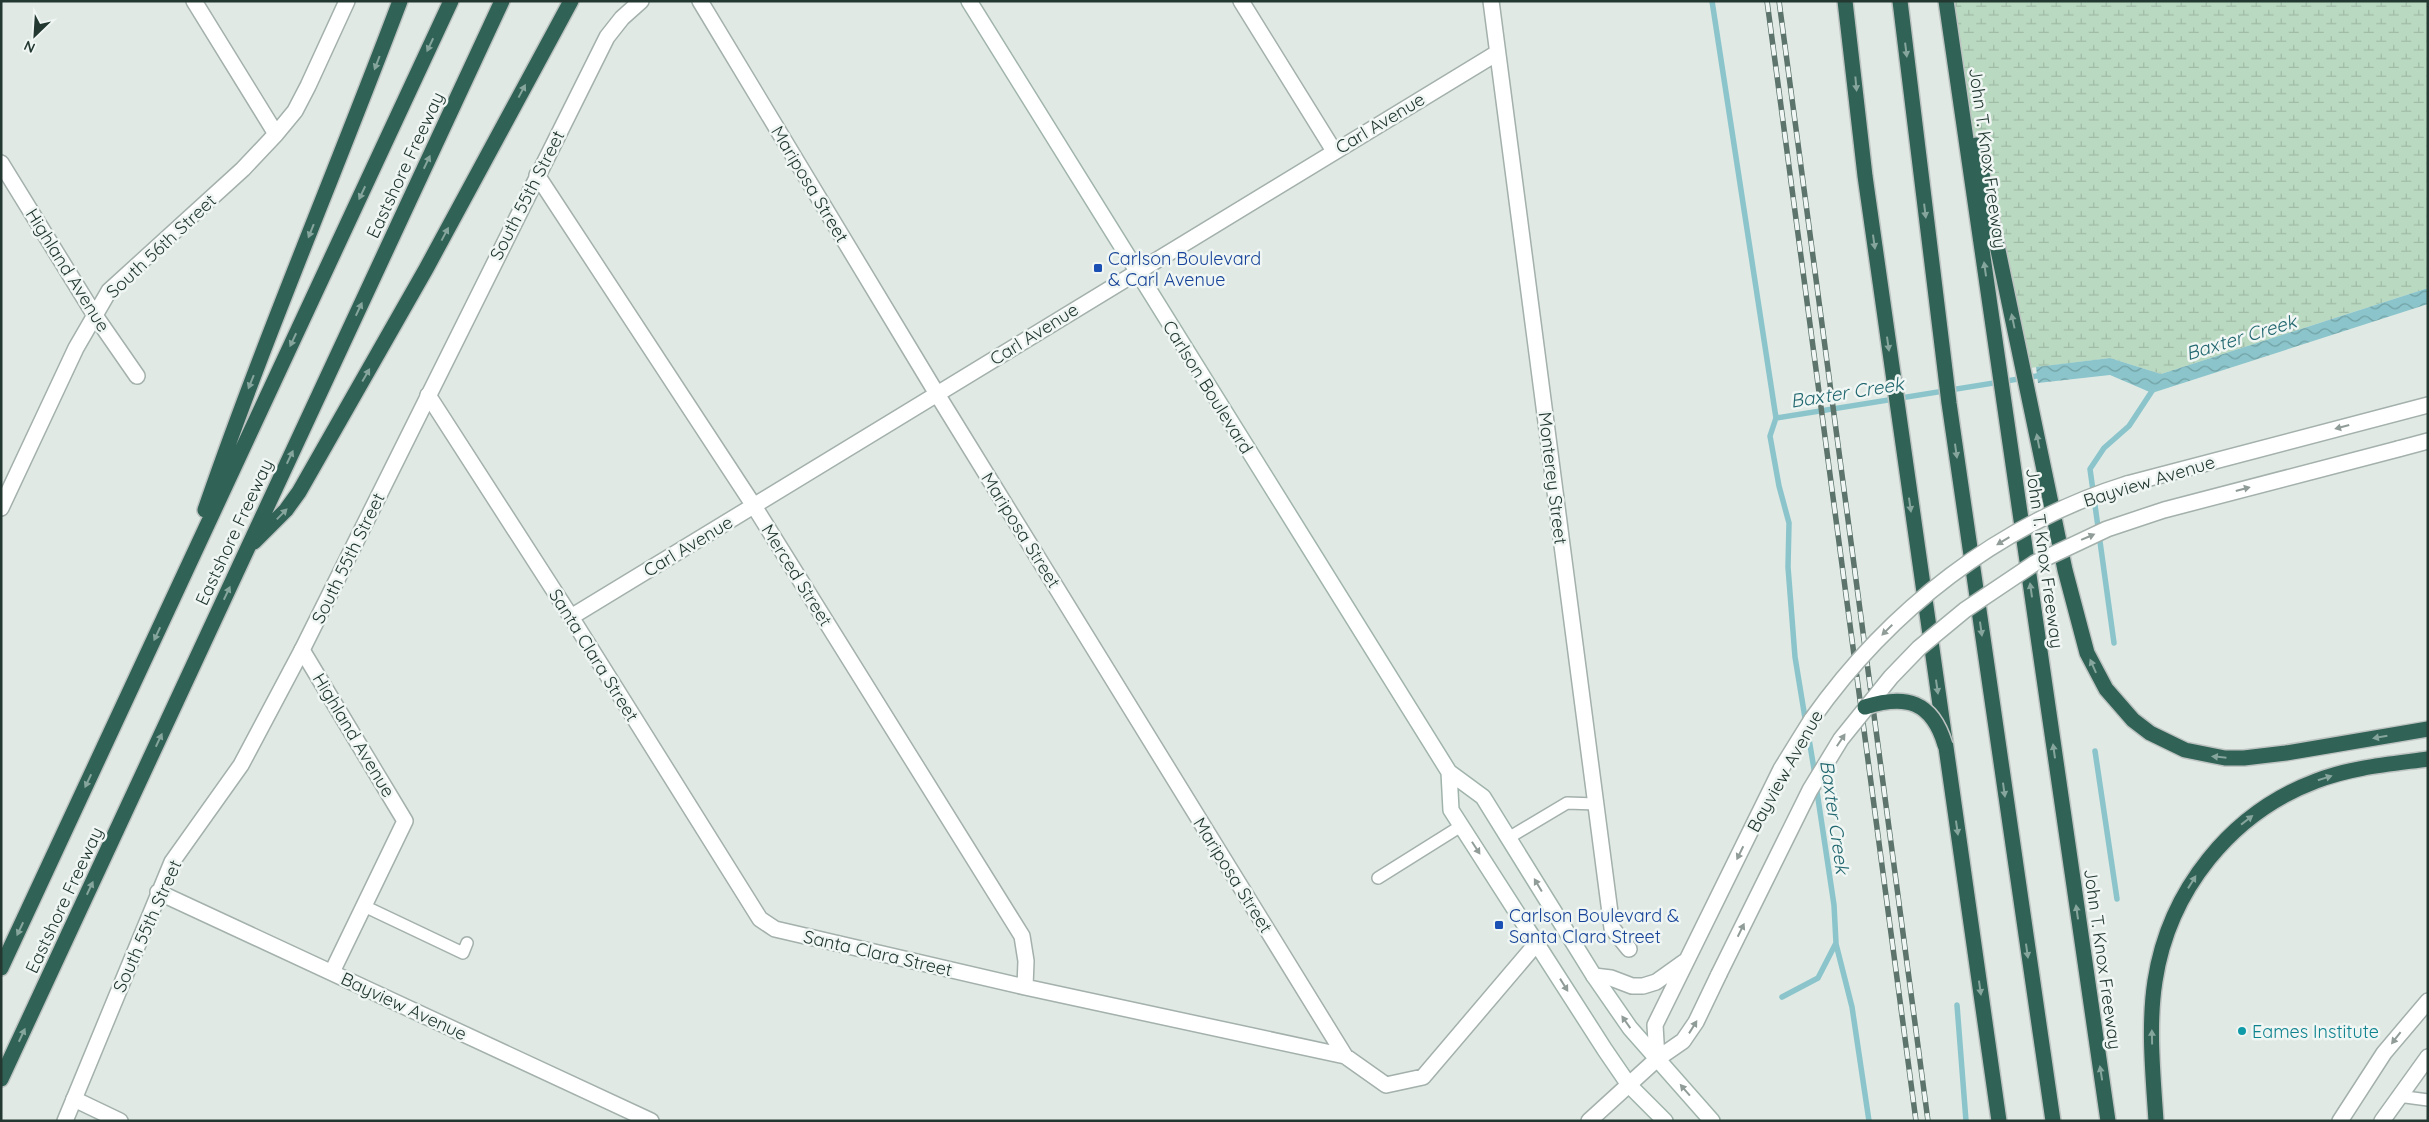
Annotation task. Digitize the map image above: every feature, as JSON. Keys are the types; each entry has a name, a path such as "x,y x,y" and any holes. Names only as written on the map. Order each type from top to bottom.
{"highway":[{"path":"178,590 240,408 326,195 400,1"},
{"name":"Eastshore Freeway","path":"1,968 451,1"},
{"name":"Eastshore Freeway","path":"1,1079 502,1"},
{"path":"248,548 286,510 299,492 426,269 571,1"},
{"path":"1846,1 1865,176 1923,596 1999,1121"},
{"path":"1900,1 1949,403 2053,1121"},
{"path":"1947,6 2028,390 2056,534 2085,646 2095,672 2106,689 2133,720 2150,733 2185,750 2225,758 2286,753 2428,729"},
{"name":"John T. Knox Freeway","path":"1947,6 2108,1121"},
{"path":"1865,707 1889,701 1908,701 1915,704 1932,715 1945,745"},
{"path":"2156,1121 2152,1037 2156,974 2166,938 2178,909 2191,884 2208,860 2247,820 2298,789 2317,781 2355,770 2428,759"}],"street":[{"path":"194,1 276,134"},
{"name":"South 56th Street","path":"1,508 94,314 108,291 243,169 276,134 294,111 304,94 347,1"},
{"name":"South 55th Street","path":"65,1121 172,862 241,765 302,650 607,37 622,18 642,1"},
{"name":"Mariposa Street","path":"700,1 937,394 1345,1056"},
{"name":"Carlson Boulevard","path":"969,1 1449,772 1483,797 1510,837 1594,976 1630,1028 1712,1121"},
{"path":"1241,1 1334,150"},
{"name":"Monterey Street","path":"1491,1 1612,928 1629,949"},
{"name":"Carl Avenue","path":"571,617 1334,150 1498,53"},
{"name":"Highland Avenue","path":"1,163 94,314 137,376"},
{"name":"Merced Street","path":"538,175 754,506 1022,936 1026,960 1025,986"},
{"name":"Santa Clara Street","path":"428,395 571,617 760,919 775,929 1345,1056 1386,1085 1423,1077 1537,943"},
{"name":"Bayview Avenue","path":"1657,1059 1655,1025 1773,786 1801,736 1823,703 1861,657 1923,596 1963,566 2010,536 2090,497 2158,475 2428,405"},
{"name":"Bayview Avenue","path":"1589,1121 1657,1059 1683,1041 1696,1022 1810,790 1836,747 1865,707 1891,677 1930,638 1984,595 2018,573 2062,549 2107,529 2158,511 2428,441"},
{"name":"Highland Avenue","path":"302,650 405,821 364,906"},
{"name":"Carlson Boulevard","path":"1449,772 1451,810 1629,1085 1665,1121"},
{"name":"Bayview Avenue","path":"158,892 650,1121"},
{"path":"332,972 364,906"},
{"path":"1594,976 1610,978 1632,986 1643,986 1664,978 1687,959"},
{"path":"2340,1121 2384,1053 2428,1001"},
{"path":"2382,1121 2398,1096 2428,1057"},
{"path":"74,1099 120,1121"}],"lane":[{"path":"1510,837 1567,803 1596,804"},
{"path":"1378,878 1461,826"},
{"path":"364,906 463,953 468,943"},
{"path":"2398,1096 2428,1100"}],"green space":[{"path":"1946,1 2428,1 2428,288 2161,374 2110,358 2023,369"}],"water":[{"path":"2428,288 2428,304 2152,393 2110,375 2038,383 2036,367 2110,358 2161,374"}],"waterway":[{"path":"1712,1 1776,418"},
{"name":"Baxter Creek","path":"1806,724 1795,657 1788,567 1789,523 1779,486 1770,436 1776,418 2043,375"},
{"path":"2114,643 2090,469 2104,448 2129,426 2154,388"},
{"name":"Baxter Creek","path":"1808,733 1815,775"},
{"path":"2095,751 2117,899"},
{"name":"Baxter Creek","path":"1782,997 1818,978 1836,943 1834,905 1816,785"},
{"path":"1836,944 1852,1007 1869,1121"},
{"path":"1957,1005 1966,1121"}],"railway":[{"path":"1767,1 1916,1121"},
{"path":"1779,1 1928,1121"}],"place":[{"name":"Carlson Boulevard & Carl Avenue","path":"1098,268"},
{"name":"Carlson Boulevard & Santa Clara Street","path":"1499,925"},
{"name":"Eames Institute","path":"2242,1031"}]}
